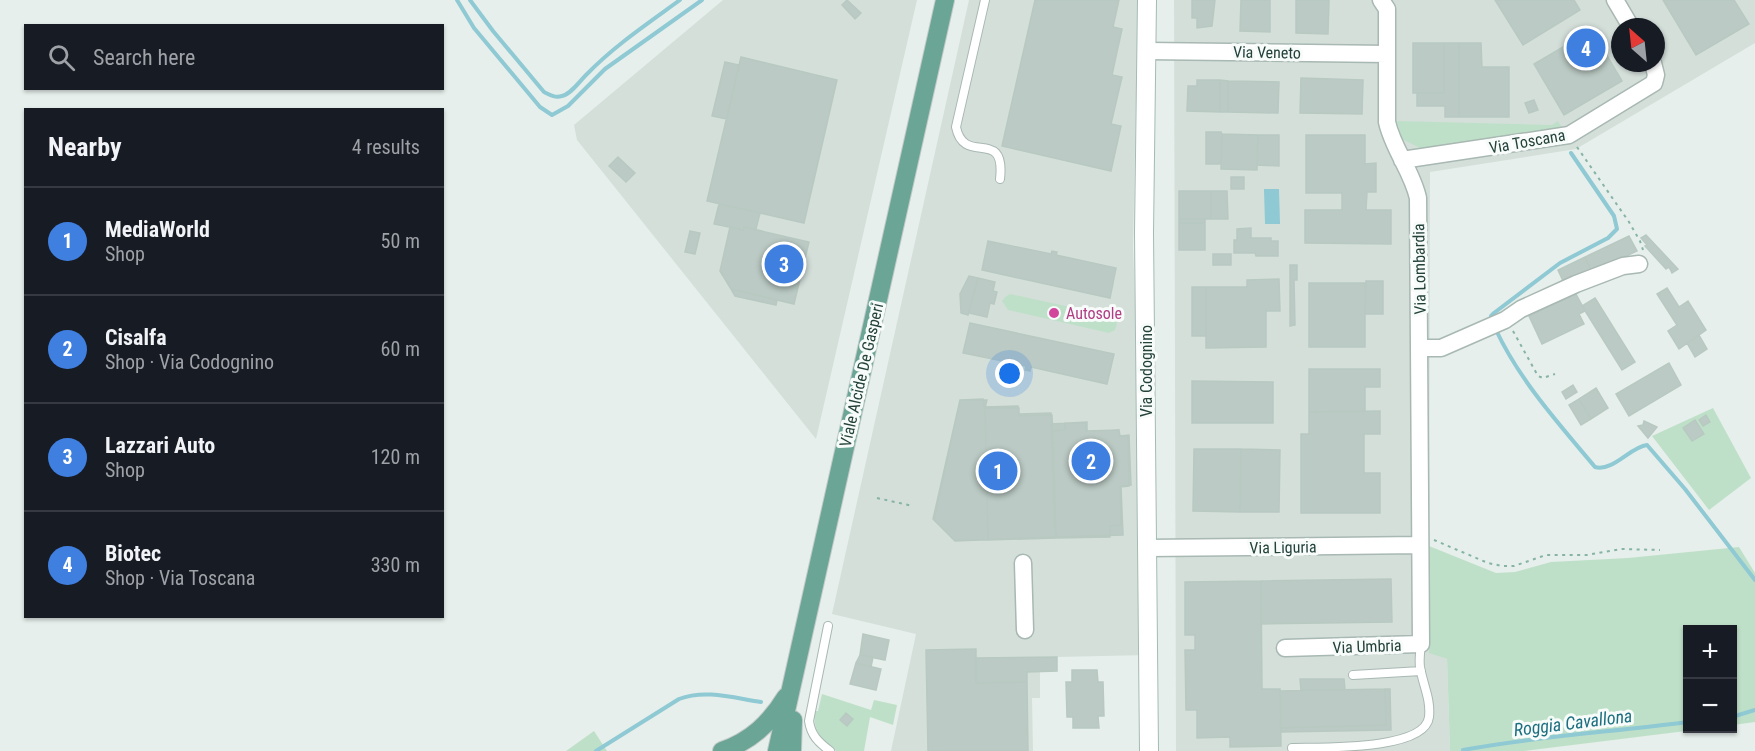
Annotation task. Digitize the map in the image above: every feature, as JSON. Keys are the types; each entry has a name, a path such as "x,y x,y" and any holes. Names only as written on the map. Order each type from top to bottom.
{"main road":[{"name":"Viale Alcide De Gasperi","path":"777,751 945,0"},
{"path":"792,751 793,722 798,697 798,665"},
{"path":"722,751 747,739 763,727 792,688"}],"street":[{"name":"Via Codognino","path":"1147,0 1144,233 1150,748"},
{"name":"Via Lombardia","path":"1381,0 1387,9 1387,122 1418,198 1419,542"},
{"path":"1615,0 1626,18"},
{"name":"Via Veneto","path":"1146,51 1387,54"},
{"name":"Via Toscana","path":"1402,160 1569,135 1654,82 1655,72"},
{"path":"1420,348 1441,348 1576,284 1623,266 1639,264"},
{"name":"Via Liguria","path":"1147,548 1419,542"},
{"name":"Via Umbria","path":"1285,648 1421,644 1419,542"},
{"path":"1023,563 1025,630"}],"lane":[{"path":"985,0 956,127 962,141 970,146 994,151 999,155 1002,166 1000,179"},
{"path":"828,626 809,721 816,740 830,751"},
{"path":"1292,748 1390,744 1417,734 1425,728 1429,719 1428,692 1421,671 1421,644"},
{"path":"1353,675 1421,671"}],"path":[{"path":"1569,135 1636,234 1643,252 1639,264"},
{"path":"1497,323 1506,324 1515,334 1538,376 1542,378 1555,374"},
{"path":"877,498 913,506"},
{"path":"1419,542 1434,540 1488,563 1502,566 1514,566 1546,555 1587,555 1621,549 1660,550"}],"shaded area":[{"path":"723,0 917,0 816,439 577,140 574,125"},
{"path":"969,0 1138,0 1133,246 1148,655 1057,657 1057,671 1040,672 1040,698 1032,698 1033,751 891,751 916,634 832,614"},
{"path":"1174,0 1755,0 1755,43 1576,149 1430,172 1429,652 1447,659 1450,751 1176,751"}],"green space":[{"path":"1397,121 1552,125 1558,121 1562,128 1422,149 1402,139"},
{"path":"1010,294 1112,316 1116,319 1117,324 1115,330 1109,333 1008,310 1002,301"},
{"path":"1713,408 1751,478 1709,510 1652,436"},
{"path":"1429,546 1496,573 1515,572 1551,562 1628,558 1739,547 1755,573 1755,722 1737,724 1737,625 1683,625 1683,731 1524,751 1450,751 1447,659 1429,653"},
{"path":"822,694 871,710 874,700 897,705 893,725 870,717 864,751 836,751 822,739 815,724 815,711 818,711"},
{"path":"594,731 607,751 566,751"}],"water":[{"path":"1264,189 1279,189 1280,224 1265,224"}],"building":[{"path":"847,0 861,13 855,19 842,5"},
{"path":"1035,0 1119,0 1113,27 1122,29 1112,75 1122,77 1111,124 1121,126 1111,171 1002,146"},
{"path":"1192,0 1215,0 1212,26 1197,28 1197,18 1192,18"},
{"path":"1241,0 1270,0 1270,32 1240,31"},
{"path":"1296,0 1329,0 1328,34 1296,33"},
{"path":"1495,0 1574,0 1580,10 1523,45"},
{"path":"1663,0 1734,0 1749,24 1696,55"},
{"path":"1592,30 1611,62 1611,72 1617,72 1622,81 1564,115 1534,64"},
{"path":"1413,43 1444,43 1444,93 1413,93"},
{"path":"1444,43 1459,43 1459,117 1445,117 1445,106 1417,106 1417,93 1444,93"},
{"path":"1459,43 1481,43 1482,67 1509,67 1509,117 1459,117"},
{"path":"741,57 837,80 804,223 707,201"},
{"path":"725,62 739,65 727,119 712,116"},
{"path":"1301,78 1363,80 1362,114 1300,113"},
{"path":"1197,80 1220,80 1220,112 1187,111 1188,86 1197,86"},
{"path":"1220,80 1228,81 1228,112 1220,112"},
{"path":"1228,81 1279,82 1278,113 1228,112"},
{"path":"1534,100 1538,110 1529,113 1525,103"},
{"path":"1206,132 1221,132 1222,134 1221,164 1206,164"},
{"path":"1222,134 1258,135 1257,170 1221,169"},
{"path":"1258,135 1279,135 1279,166 1257,165"},
{"path":"1306,135 1365,135 1365,164 1376,163 1376,192 1367,192 1366,210 1391,210 1391,244 1305,243 1305,210 1342,210 1342,193 1306,193"},
{"path":"618,157 635,173 626,182 609,166"},
{"path":"1231,177 1244,177 1244,189 1231,189"},
{"path":"1179,191 1211,191 1211,219 1179,219"},
{"path":"1211,191 1227,191 1228,219 1211,219"},
{"path":"719,204 760,213 756,229 744,227 743,230 714,224"},
{"path":"1179,219 1205,219 1205,223 1179,223"},
{"path":"1179,223 1205,223 1205,250 1179,250"},
{"path":"730,227 743,230 744,227 809,242 794,304 731,289 720,271"},
{"path":"1251,228 1251,238 1271,238 1271,241 1278,241 1278,256 1234,253 1237,229"},
{"path":"690,231 700,233 695,254 685,252"},
{"path":"1646,235 1678,269 1672,273 1669,267 1666,269 1645,246 1647,245 1641,238"},
{"path":"1629,236 1637,251 1592,272 1585,257"},
{"path":"988,241 1051,254 1052,251 1057,252 1056,255 1116,268 1110,298 982,270"},
{"path":"1213,254 1231,254 1231,265 1213,265"},
{"path":"1585,257 1591,270 1564,283 1558,270"},
{"path":"1290,265 1297,265 1297,280 1294,280 1295,325 1290,326"},
{"path":"969,276 978,278 968,315 961,313 960,294"},
{"path":"978,278 995,282 993,291 997,292 994,304 990,303 987,317 969,313"},
{"path":"1279,279 1280,311 1266,311 1266,347 1206,348 1206,287 1247,287 1247,280"},
{"path":"1366,281 1383,281 1383,314 1365,314"},
{"path":"1309,283 1365,283 1365,347 1309,347"},
{"path":"1192,287 1206,287 1206,336 1192,336"},
{"path":"1667,288 1679,307 1688,301 1706,330 1679,349 1668,331 1677,325 1657,294"},
{"path":"731,289 777,300 776,305 735,296"},
{"path":"1576,294 1585,311 1579,314 1584,324 1542,344 1529,316"},
{"path":"1595,298 1635,362 1622,370 1582,306"},
{"path":"970,323 1114,354 1107,384 1031,367 1030,371 1025,370 1026,366 963,353"},
{"path":"1699,335 1707,349 1695,357 1687,343"},
{"path":"1669,363 1681,385 1629,416 1616,394"},
{"path":"1309,369 1380,369 1380,387 1365,387 1365,411 1309,412"},
{"path":"1192,381 1273,382 1273,423 1192,423"},
{"path":"1573,385 1577,392 1566,399 1562,392"},
{"path":"1596,388 1608,408 1591,419 1579,399"},
{"path":"983,399 984,407 1018,406 1019,414 1051,413 1055,537 955,541 933,519 960,400"},
{"path":"1579,399 1591,419 1581,425 1569,405"},
{"path":"960,400 987,400 985,408 988,540 954,540 934,520"},
{"path":"985,408 1019,408 1019,416 1052,415 1056,538 988,540"},
{"path":"1380,411 1380,434 1364,434 1364,473 1380,473 1380,513 1301,513 1301,434 1309,434 1309,412"},
{"path":"1706,415 1710,422 1703,426 1699,420"},
{"path":"1695,420 1704,434 1692,441 1683,428"},
{"path":"1644,421 1657,427 1648,438 1638,426 1643,425"},
{"path":"1087,422 1087,431 1119,430 1120,436 1129,435 1131,485 1121,486 1123,535 1055,537 1051,424"},
{"path":"1065,423 1086,423 1086,431 1119,430 1119,436 1128,436 1129,486 1120,487 1121,525 1110,526 1110,537 1056,538 1053,431 1065,430"},
{"path":"1194,449 1241,449 1240,512 1193,511"},
{"path":"1241,449 1280,450 1279,512 1240,512"},
{"path":"1391,579 1392,622 1261,624 1261,581"},
{"path":"1261,581 1262,689 1280,689 1281,746 1230,747 1230,737 1197,738 1197,710 1186,710 1185,650 1195,650 1195,635 1185,635 1185,582"},
{"path":"863,634 889,640 885,660 860,655"},
{"path":"976,649 976,683 1027,682 1028,751 928,751 926,650"},
{"path":"860,655 873,657 871,667 856,663"},
{"path":"1057,657 1057,671 1027,672 1027,682 976,683 976,658"},
{"path":"856,663 881,669 876,690 850,684"},
{"path":"1072,670 1097,670 1098,682 1103,682 1104,716 1098,716 1099,728 1073,728 1073,717 1067,717 1066,682 1072,682"},
{"path":"1300,679 1344,679 1345,690 1301,690"},
{"path":"1385,689 1390,689 1391,730 1281,732 1281,728 1386,725"},
{"path":"1385,689 1386,725 1281,728 1280,691"},
{"path":"846,713 853,719 847,726 840,720"}],"waterway":[{"path":"457,0 474,28 540,107 552,115 568,106 605,69 702,0"},
{"path":"470,0 544,92 557,97 569,93 608,54 680,0"},
{"path":"1492,320 1491,316 1494,313 1560,263 1608,238 1617,229 1614,216 1571,153"},
{"path":"1496,330 1528,384 1595,467 1608,466 1647,445 1685,489 1755,580"},
{"name":"Roggia Cavallona","path":"596,751 679,699 689,696 709,694 761,702"},
{"name":"Roggia Cavallona","path":"1737,715 1755,710"},
{"name":"Roggia Cavallona","path":"1463,750 1683,723"}],"place":[{"name":"Biotec","path":"1586,48"},
{"name":"Lazzari Auto","path":"784,264"},
{"name":"Autosole","path":"1054,313"},
{"name":"Cisalfa","path":"1091,461"},
{"name":"MediaWorld","path":"998,471"}]}
